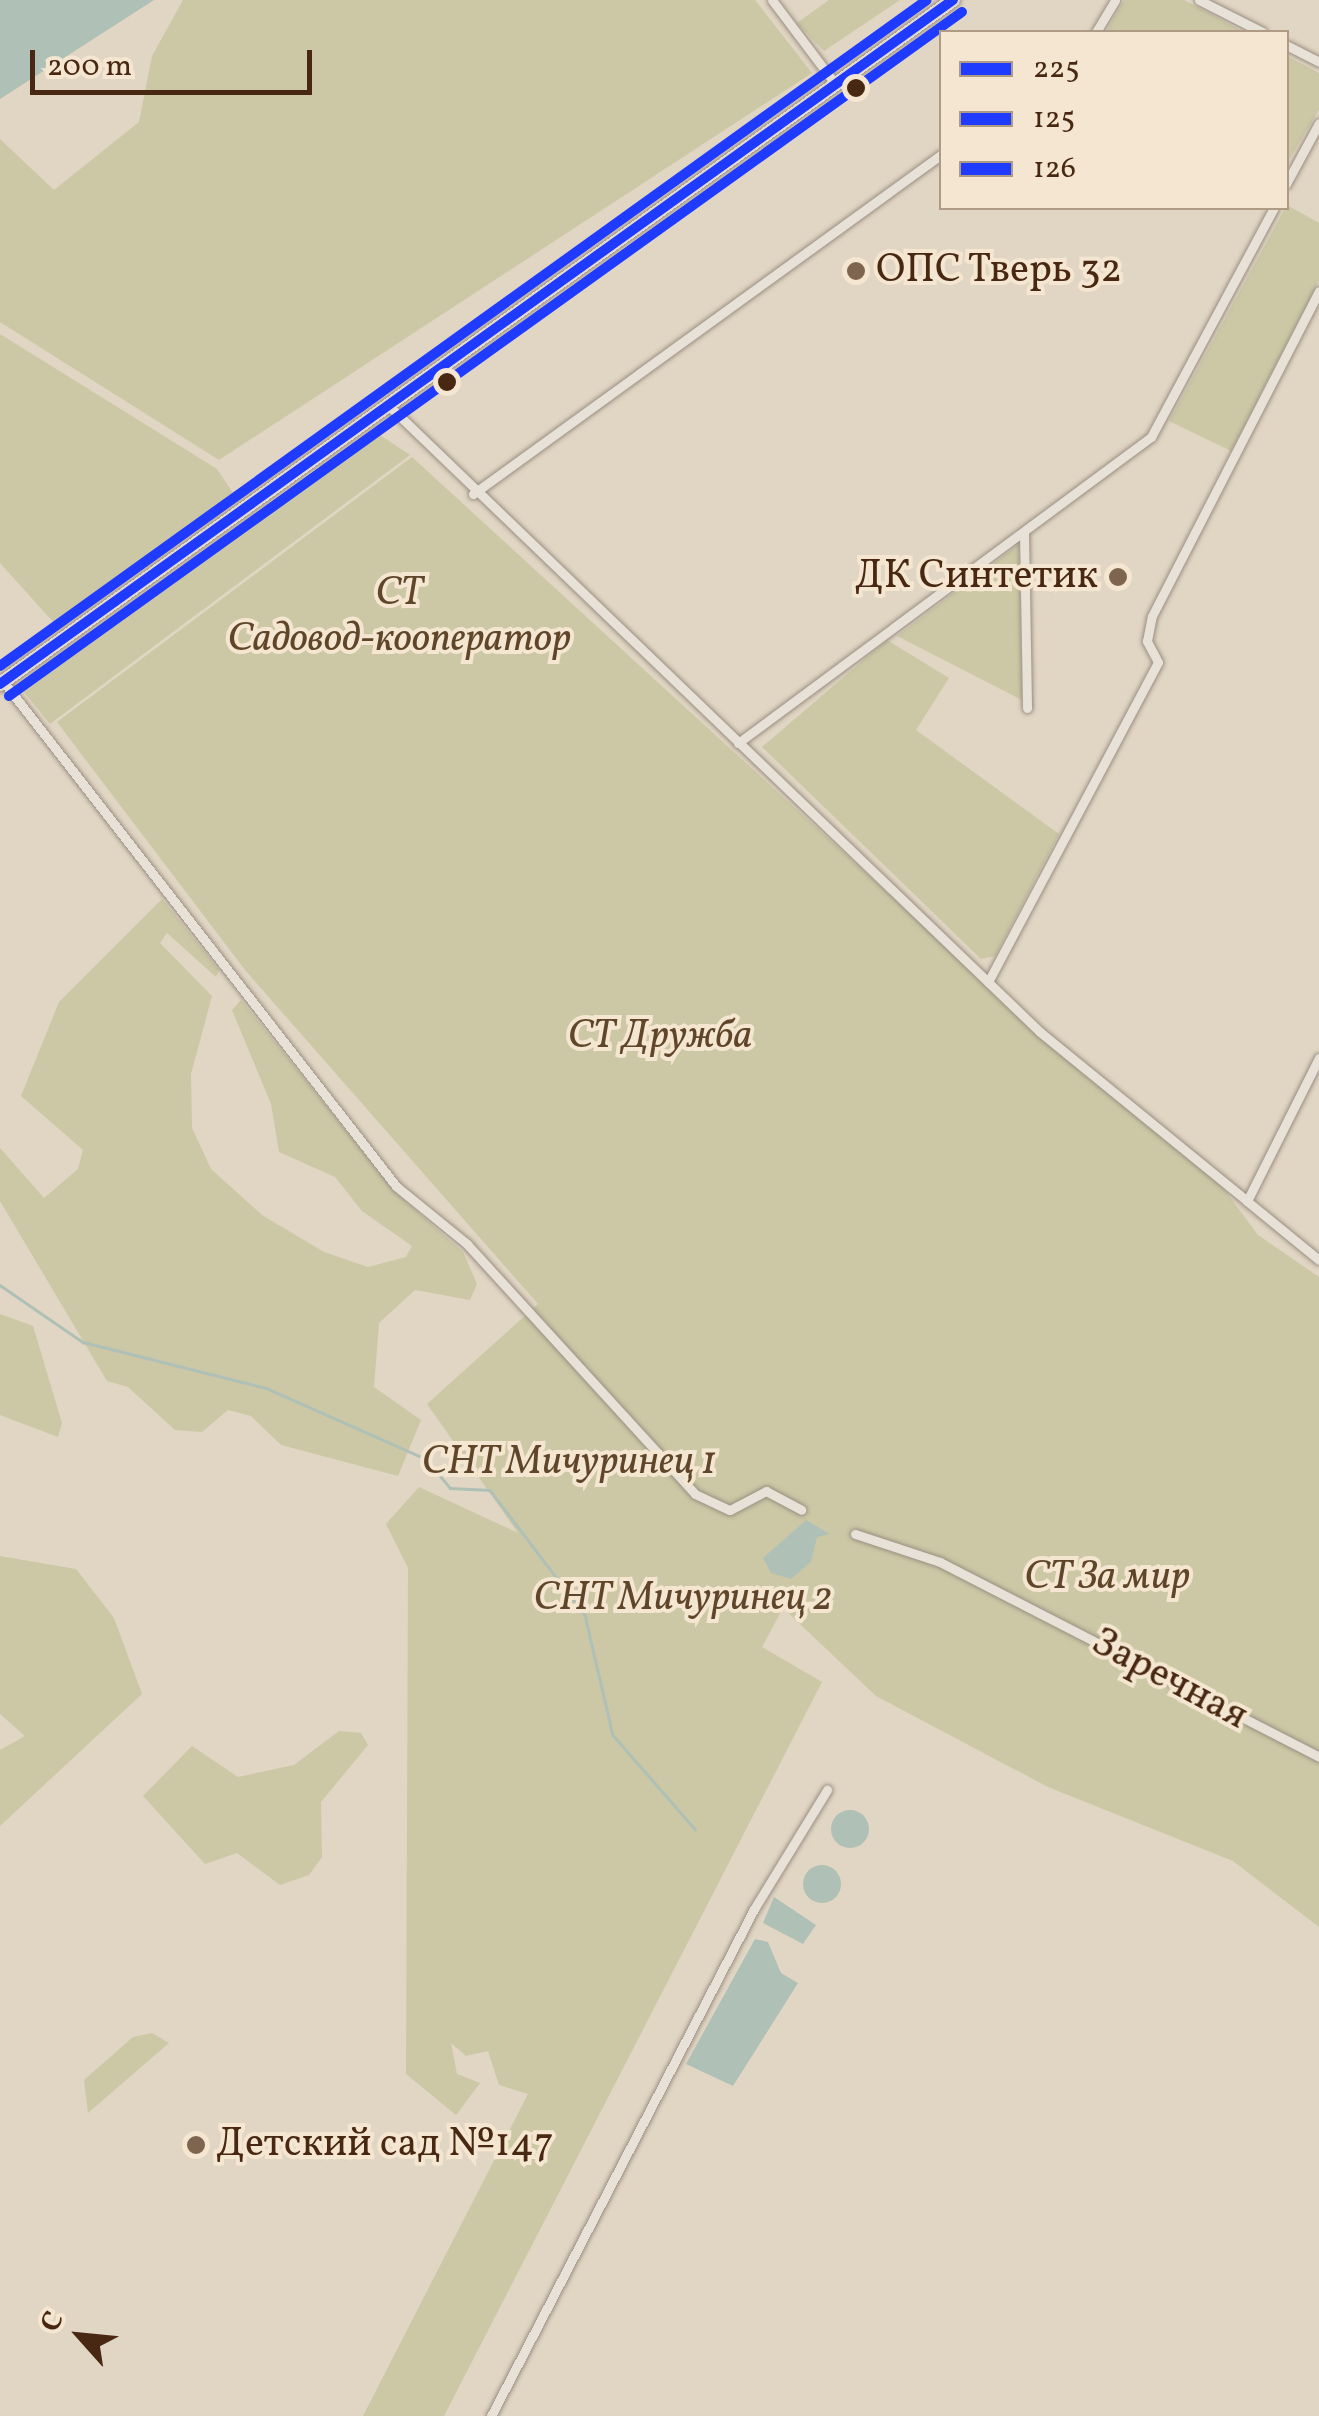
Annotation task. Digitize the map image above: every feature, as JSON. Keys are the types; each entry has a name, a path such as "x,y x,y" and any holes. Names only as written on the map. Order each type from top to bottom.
{"main road":[{"path":"1,681 950,1"}],"street":[{"path":"772,0 836,85"},
{"path":"1097,30 1114,0"},
{"path":"1199,0 1258,30"},
{"path":"1289,47 1319,62"},
{"path":"1289,178 1319,123"},
{"path":"473,494 939,156"},
{"path":"738,743 1152,437 1273,210"},
{"path":"988,982 1158,662 1148,642 1152,616 1319,292"},
{"path":"387,404 473,494 988,982 1319,1260"},
{"path":"1024,533 1026,708"},
{"path":"1,681 396,1186 444,1219 678,1476 719,1511 766,1491 802,1510"},
{"path":"1247,1201 1319,1058"},
{"name":"Заречная","path":"854,1534 940,1562 1319,1757"},
{"path":"491,2416 754,1908 827,1790"}],"green space":[{"path":"183,0 755,0 812,73 219,460 0,322 0,139 54,190 139,122 152,56"},
{"path":"829,0 900,0 824,51 797,23"},
{"path":"1124,0 1184,0 1240,30 1107,30"},
{"path":"1289,57 1319,73 1319,110 1289,160"},
{"path":"1289,206 1319,223 1319,281 1231,451 1169,421 1284,210"},
{"path":"0,334 217,469 235,496 55,624 0,563"},
{"path":"380,435 410,455 50,724 23,691"},
{"path":"412,457 1035,1028 1209,1169 1258,1235 1319,1277 1319,1751 1288,1736 1285,1744 1319,1762 1319,1927 1233,1861 1048,1787 876,1696 783,1608 762,1647 822,1682 444,2416 363,2416 528,2094 499,2085 488,2051 466,2056 451,2043 457,2074 480,2083 456,2115 406,2074 408,1568 386,1524 419,1487 518,1533 427,1404 538,1304 245,970 57,722"},
{"path":"1019,544 1022,700 897,636"},
{"path":"887,640 949,678 916,730 1059,834 995,956 981,959 762,747"},
{"path":"162,899 219,970 216,977 167,933 160,943 212,996 191,1074 192,1128 211,1169 262,1215 324,1252 368,1267 406,1257 412,1246 362,1211 335,1177 279,1152 271,1104 232,1010 241,1000 397,1194 463,1252 477,1284 470,1300 415,1290 379,1323 374,1387 421,1420 398,1476 281,1445 251,1416 228,1410 202,1432 175,1430 128,1387 107,1381 0,1201 0,1148 44,1198 78,1169 83,1150 21,1096 59,1002"},
{"path":"0,1314 33,1326 62,1423 58,1437 0,1415"},
{"path":"0,1556 76,1569 114,1618 142,1694 0,1826 0,1750 25,1736 0,1714"},
{"path":"339,1731 361,1733 368,1745 321,1802 322,1857 309,1875 280,1885 237,1853 205,1864 143,1796 192,1746 238,1777 294,1765"},
{"path":"152,2033 169,2043 88,2113 84,2080 133,2037"}],"shaded area":[{"path":"0,0 154,0 0,99"},
{"path":"806,1520 830,1534 817,1537 811,1562 791,1579 771,1573 763,1558"},
{"path":"850,1810 863,1816 869,1829 863,1842 850,1848 837,1842 831,1829 837,1816"},
{"path":"822,1865 836,1870 841,1884 836,1898 822,1903 808,1898 803,1884 808,1870"},
{"path":"774,1897 816,1925 803,1944 763,1923"},
{"path":"755,1939 768,1942 781,1973 798,1983 733,2086 686,2064"}],"waterway":[{"path":"0,1285 83,1342 266,1388 426,1459 450,1488 490,1490 585,1615 613,1735 695,1829"}],"transit line":[{"name":"126","path":"0,666 927,0"},
{"name":"225","path":"0,684 953,0"},
{"name":"125","path":"9,696 962,12"}],"place":[{"name":"ОПС Тверь 32","path":"856,271"},
{"name":"ДК Синтетик","path":"1118,577"},
{"name":"Детский сад №147","path":"196,2145"}],"park label":[{"name":"СТ Садовод-кооператор","path":"399,617"},
{"name":"СТ Дружба","path":"660,1037"},
{"name":"СНТ Мичуринец 1","path":"569,1463"},
{"name":"СТ За мир","path":"1107,1578"},
{"name":"СНТ Мичуринец 2","path":"683,1599"}]}
